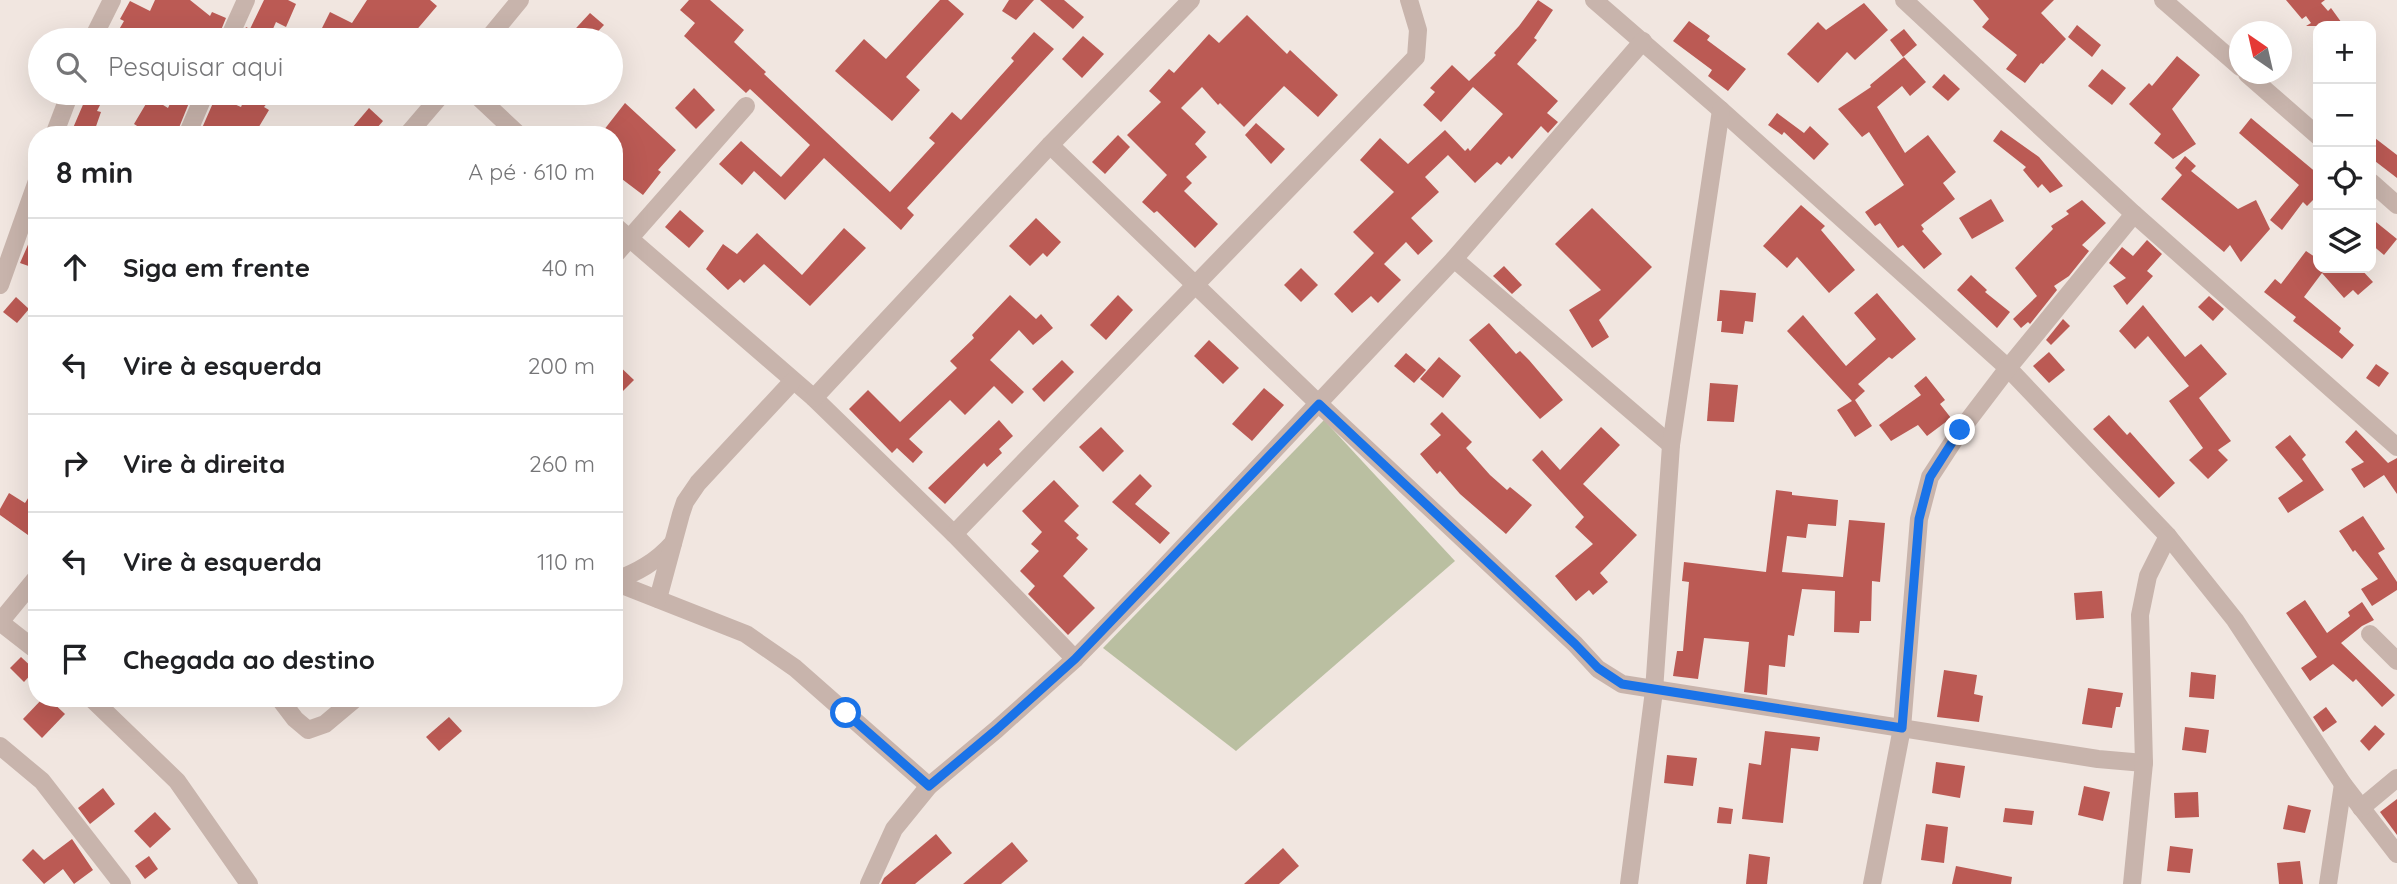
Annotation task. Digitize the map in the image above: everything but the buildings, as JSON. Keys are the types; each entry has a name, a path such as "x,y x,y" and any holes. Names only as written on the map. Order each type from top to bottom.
{"street":[{"path":"98,28 112,0"},
{"path":"233,28 246,0"},
{"path":"497,28 520,0"},
{"path":"814,398 1050,145 1191,0"},
{"path":"954,534 1416,57 1418,30 1409,0"},
{"path":"1594,0 1721,110 2008,368 2168,536 2235,620 2343,784 2397,854"},
{"path":"1905,0 2134,214 2397,447"},
{"path":"2163,0 2229,58"},
{"path":"870,884 894,829 929,786 1075,659 1319,404 1454,258 1643,41"},
{"path":"2258,84 2313,132"},
{"path":"57,126 65,105"},
{"path":"191,126 200,105"},
{"path":"415,126 433,105"},
{"path":"487,105 509,126"},
{"path":"623,244 746,106"},
{"path":"1629,884 1654,691 1671,445 1721,110"},
{"path":"1050,145 1598,668 1622,684 2144,764"},
{"path":"2376,186 2397,205"},
{"path":"0,285 28,206"},
{"path":"1872,884 1902,728 1919,519 1930,477 1960,430 2008,368 2134,214"},
{"path":"623,233 792,382 814,398 954,534 1075,659"},
{"path":"1454,258 1671,445"},
{"path":"658,599 685,502 698,484 792,382"},
{"path":"2132,884 2144,764 2140,615 2148,576 2168,536"},
{"path":"623,578 642,570 673,543"},
{"path":"623,585 746,634 795,668 929,786"},
{"path":"28,588 0,622 28,644"},
{"path":"2370,634 2397,661"},
{"path":"100,707 177,781 249,884"},
{"path":"286,707 308,730 325,724 345,707"},
{"path":"0,746 42,781 122,884"},
{"path":"2361,808 2397,778"},
{"path":"2328,884 2343,784"}],"green space":[{"path":"1324,420 1455,561 1236,751 1103,648"}],"route":[{"path":"846,713 929,786 1075,659 1319,404 1598,668 1622,684 1902,728 1919,519 1930,477 1960,430"}]}
